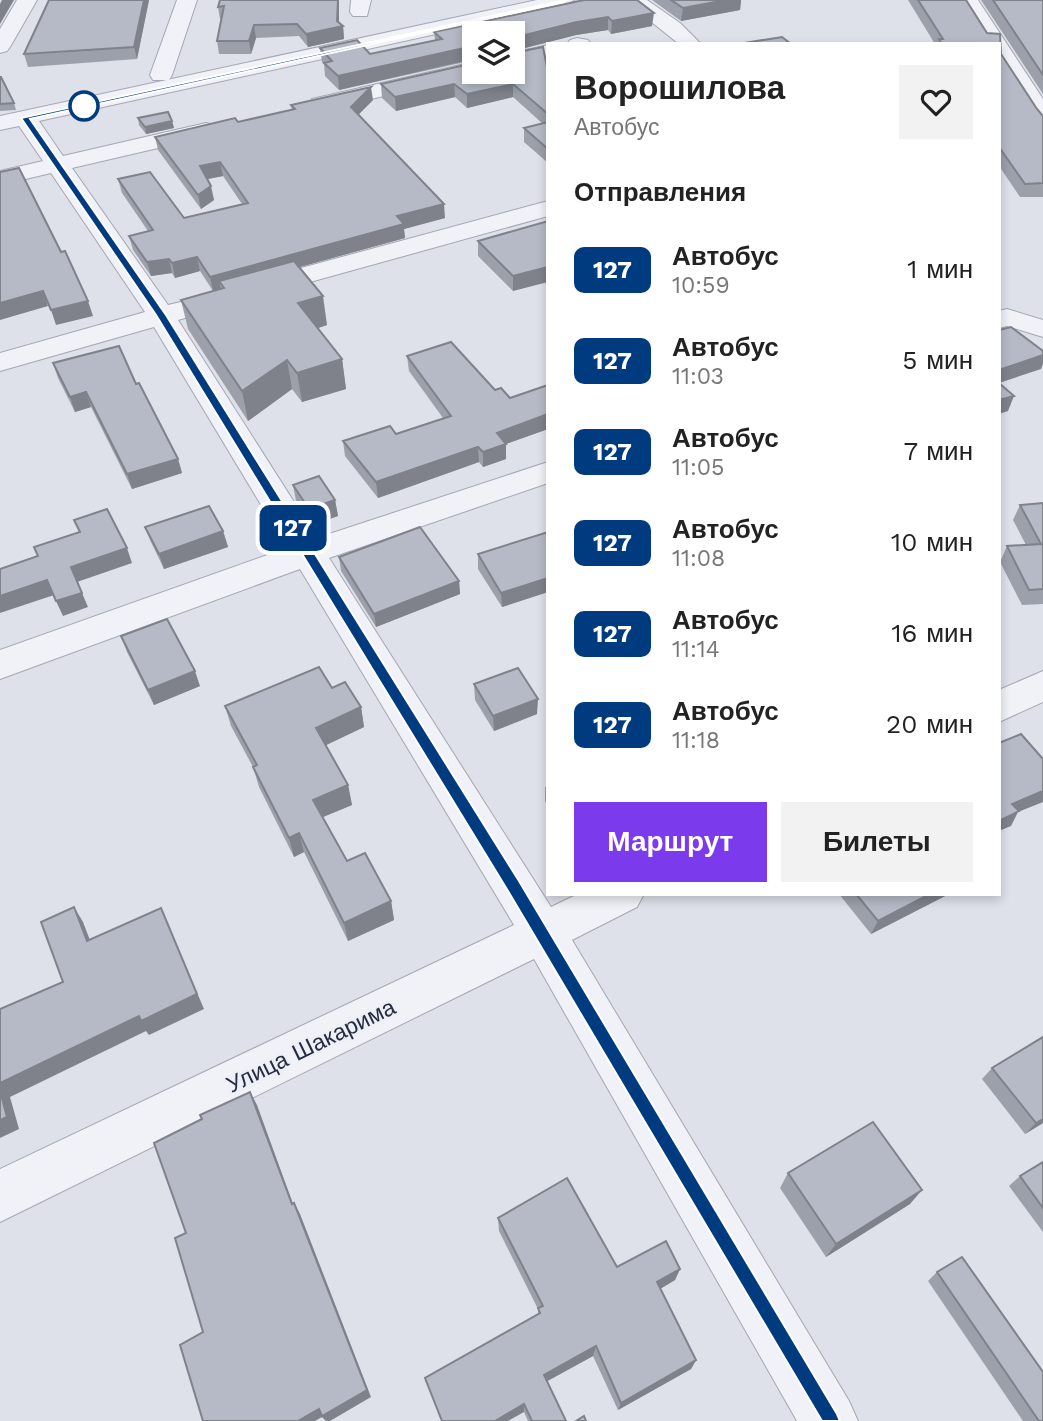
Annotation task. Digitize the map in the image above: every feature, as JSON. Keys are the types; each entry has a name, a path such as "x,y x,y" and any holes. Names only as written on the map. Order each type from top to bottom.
{"street":[{"path":"0,47 27,0"},
{"path":"161,75 187,0"},
{"path":"13,121 494,7 564,0"},
{"path":"634,0 673,27 689,42"},
{"path":"968,0 995,42"},
{"path":"525,56 546,51"},
{"path":"1001,51 1043,116"},
{"path":"299,109 462,71"},
{"path":"13,121 58,165 161,315 543,933 829,1421"},
{"path":"0,178 231,125"},
{"path":"0,362 546,209"},
{"path":"1002,313 1043,329"},
{"path":"0,665 308,553 546,473"},
{"path":"1001,706 1043,685"},
{"name":"Улица Шакарима","path":"0,1196 618,896"}],"building":[{"path":"49,0 144,0 134,47 24,54"},
{"path":"220,0 338,0 337,21 343,26 306,34 297,24 254,25 249,41 217,41 224,6 218,7"},
{"path":"584,0 637,0 654,13 612,21 608,17 577,22 525,35 525,21 486,21"},
{"path":"671,0 726,0 683,8"},
{"path":"918,0 966,0 987,33 1000,34 1000,42 941,42 939,39 943,39"},
{"path":"993,0 1043,0 1043,75"},
{"path":"462,26 462,48 338,76 324,63 332,61 320,48 357,40 370,54 442,39 434,32"},
{"path":"782,37 788,42 751,42"},
{"path":"543,47 546,62 546,112 513,84 525,84 525,51"},
{"path":"1001,54 1043,116 1043,183 1025,184 1001,150"},
{"path":"462,66 462,84 513,84 467,94 454,84 395,97 381,84"},
{"path":"1,77 14,103 0,104"},
{"path":"371,87 351,107 444,204 397,216 404,224 210,277 197,257 172,263 169,259 147,262 129,236 153,230 118,179 150,172 184,218 248,203 220,162 200,166 211,186 198,195 155,137 235,118 238,122 295,109 291,105"},
{"path":"168,112 172,121 145,127 138,118"},
{"path":"546,122 546,147 524,128"},
{"path":"19,168 61,252 65,251 88,301 51,310 43,291 0,303 0,172"},
{"path":"546,222 546,268 513,276 478,241"},
{"path":"294,261 323,296 298,303 342,359 297,373 287,360 242,391 181,300 224,288 219,281"},
{"path":"1011,327 1043,351 1043,355 1001,369 1001,330"},
{"path":"451,342 495,390 501,388 510,398 546,386 546,415 497,433 506,444 483,452 478,447 376,482 343,441 390,426 396,434 451,416 407,356"},
{"path":"119,346 136,384 139,383 178,459 127,474 86,392 70,397 53,363"},
{"path":"1001,385 1014,396 1001,399"},
{"path":"319,476 335,500 309,509 293,485"},
{"path":"1043,503 1043,589 1029,590 1007,546 1041,544 1020,505"},
{"path":"209,506 223,531 159,554 145,527"},
{"path":"107,509 127,548 71,567 82,593 56,601 47,580 0,596 0,569 38,556 34,547 80,532 74,520"},
{"path":"420,527 459,581 374,614 339,557"},
{"path":"546,533 546,579 501,593 478,554"},
{"path":"167,619 195,671 148,690 121,636"},
{"path":"319,667 332,688 345,682 361,707 316,728 348,785 313,800 347,861 365,853 391,901 344,923 299,833 289,838 253,767 257,765 225,706"},
{"path":"518,668 538,699 493,716 474,684"},
{"path":"1021,734 1043,759 1043,791 1012,804 1019,811 1001,820 1001,742"},
{"path":"858,896 926,896 878,921"},
{"path":"74,907 87,941 161,908 197,994 141,1021 139,1016 0,1083 0,1009 63,982 41,922"},
{"path":"1043,1037 1043,1119 1036,1123 992,1068"},
{"path":"0,1091 7,1117 0,1120"},
{"path":"250,1092 367,1390 322,1416 319,1409 298,1421 203,1421 180,1345 203,1332 175,1238 186,1233 154,1143 202,1119 200,1115"},
{"path":"873,1122 922,1190 836,1244 788,1173"},
{"path":"1043,1162 1043,1208 1020,1176"},
{"path":"567,1178 617,1267 666,1241 680,1269 657,1282 696,1360 621,1403 596,1346 544,1375 566,1421 532,1421 524,1404 495,1421 442,1421 425,1378 540,1313 538,1308 543,1306 498,1218"},
{"path":"962,1257 1043,1372 1043,1421 1039,1421 937,1272"}],"bus line":[{"name":"127","path":"564,0 25,118 161,315 514,886 829,1421"}]}
